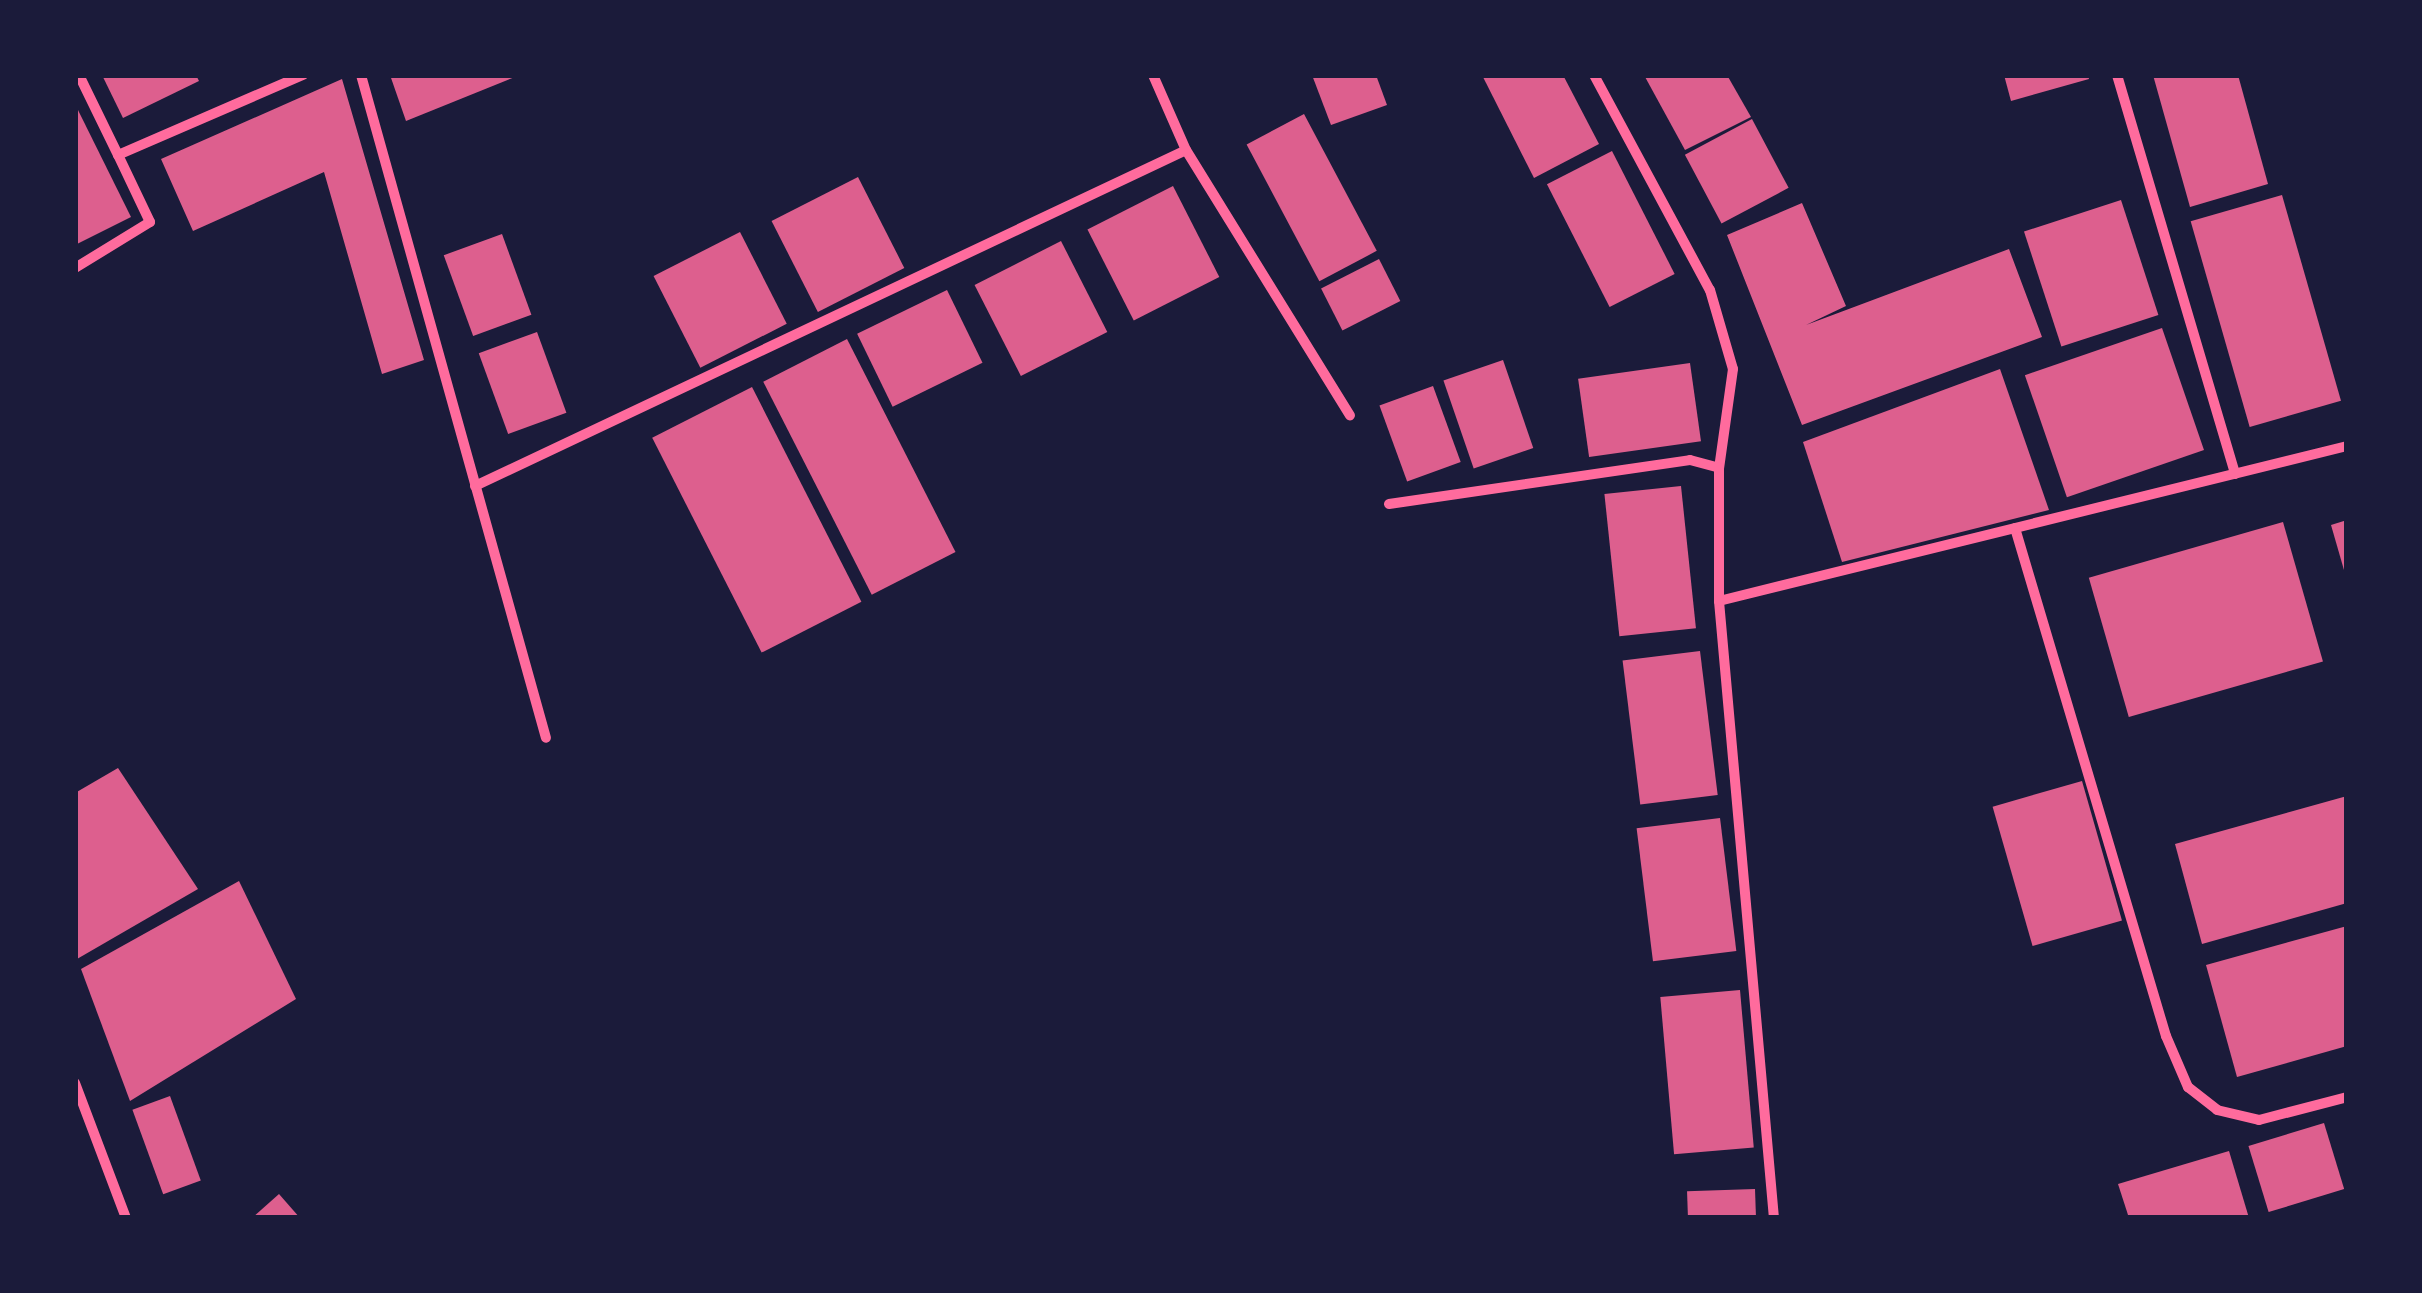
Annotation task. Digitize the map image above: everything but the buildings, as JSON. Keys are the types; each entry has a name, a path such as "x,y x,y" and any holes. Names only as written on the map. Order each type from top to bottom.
{"street":[{"path":"75,268 150,222 79,75"},
{"path":"118,155 304,75"},
{"path":"361,75 546,738"},
{"path":"1154,75 1186,150 1350,416"},
{"path":"1594,75 1710,290 1734,369 1719,468 1719,601 1774,1218"},
{"path":"2117,75 2236,474"},
{"path":"475,486 1186,150"},
{"path":"1719,601 2347,446"},
{"path":"1389,504 1690,460 1719,468"},
{"path":"2015,528 2166,1036 2188,1088 2217,1110 2259,1120 2347,1097"},
{"path":"75,1083 126,1218"}]}
